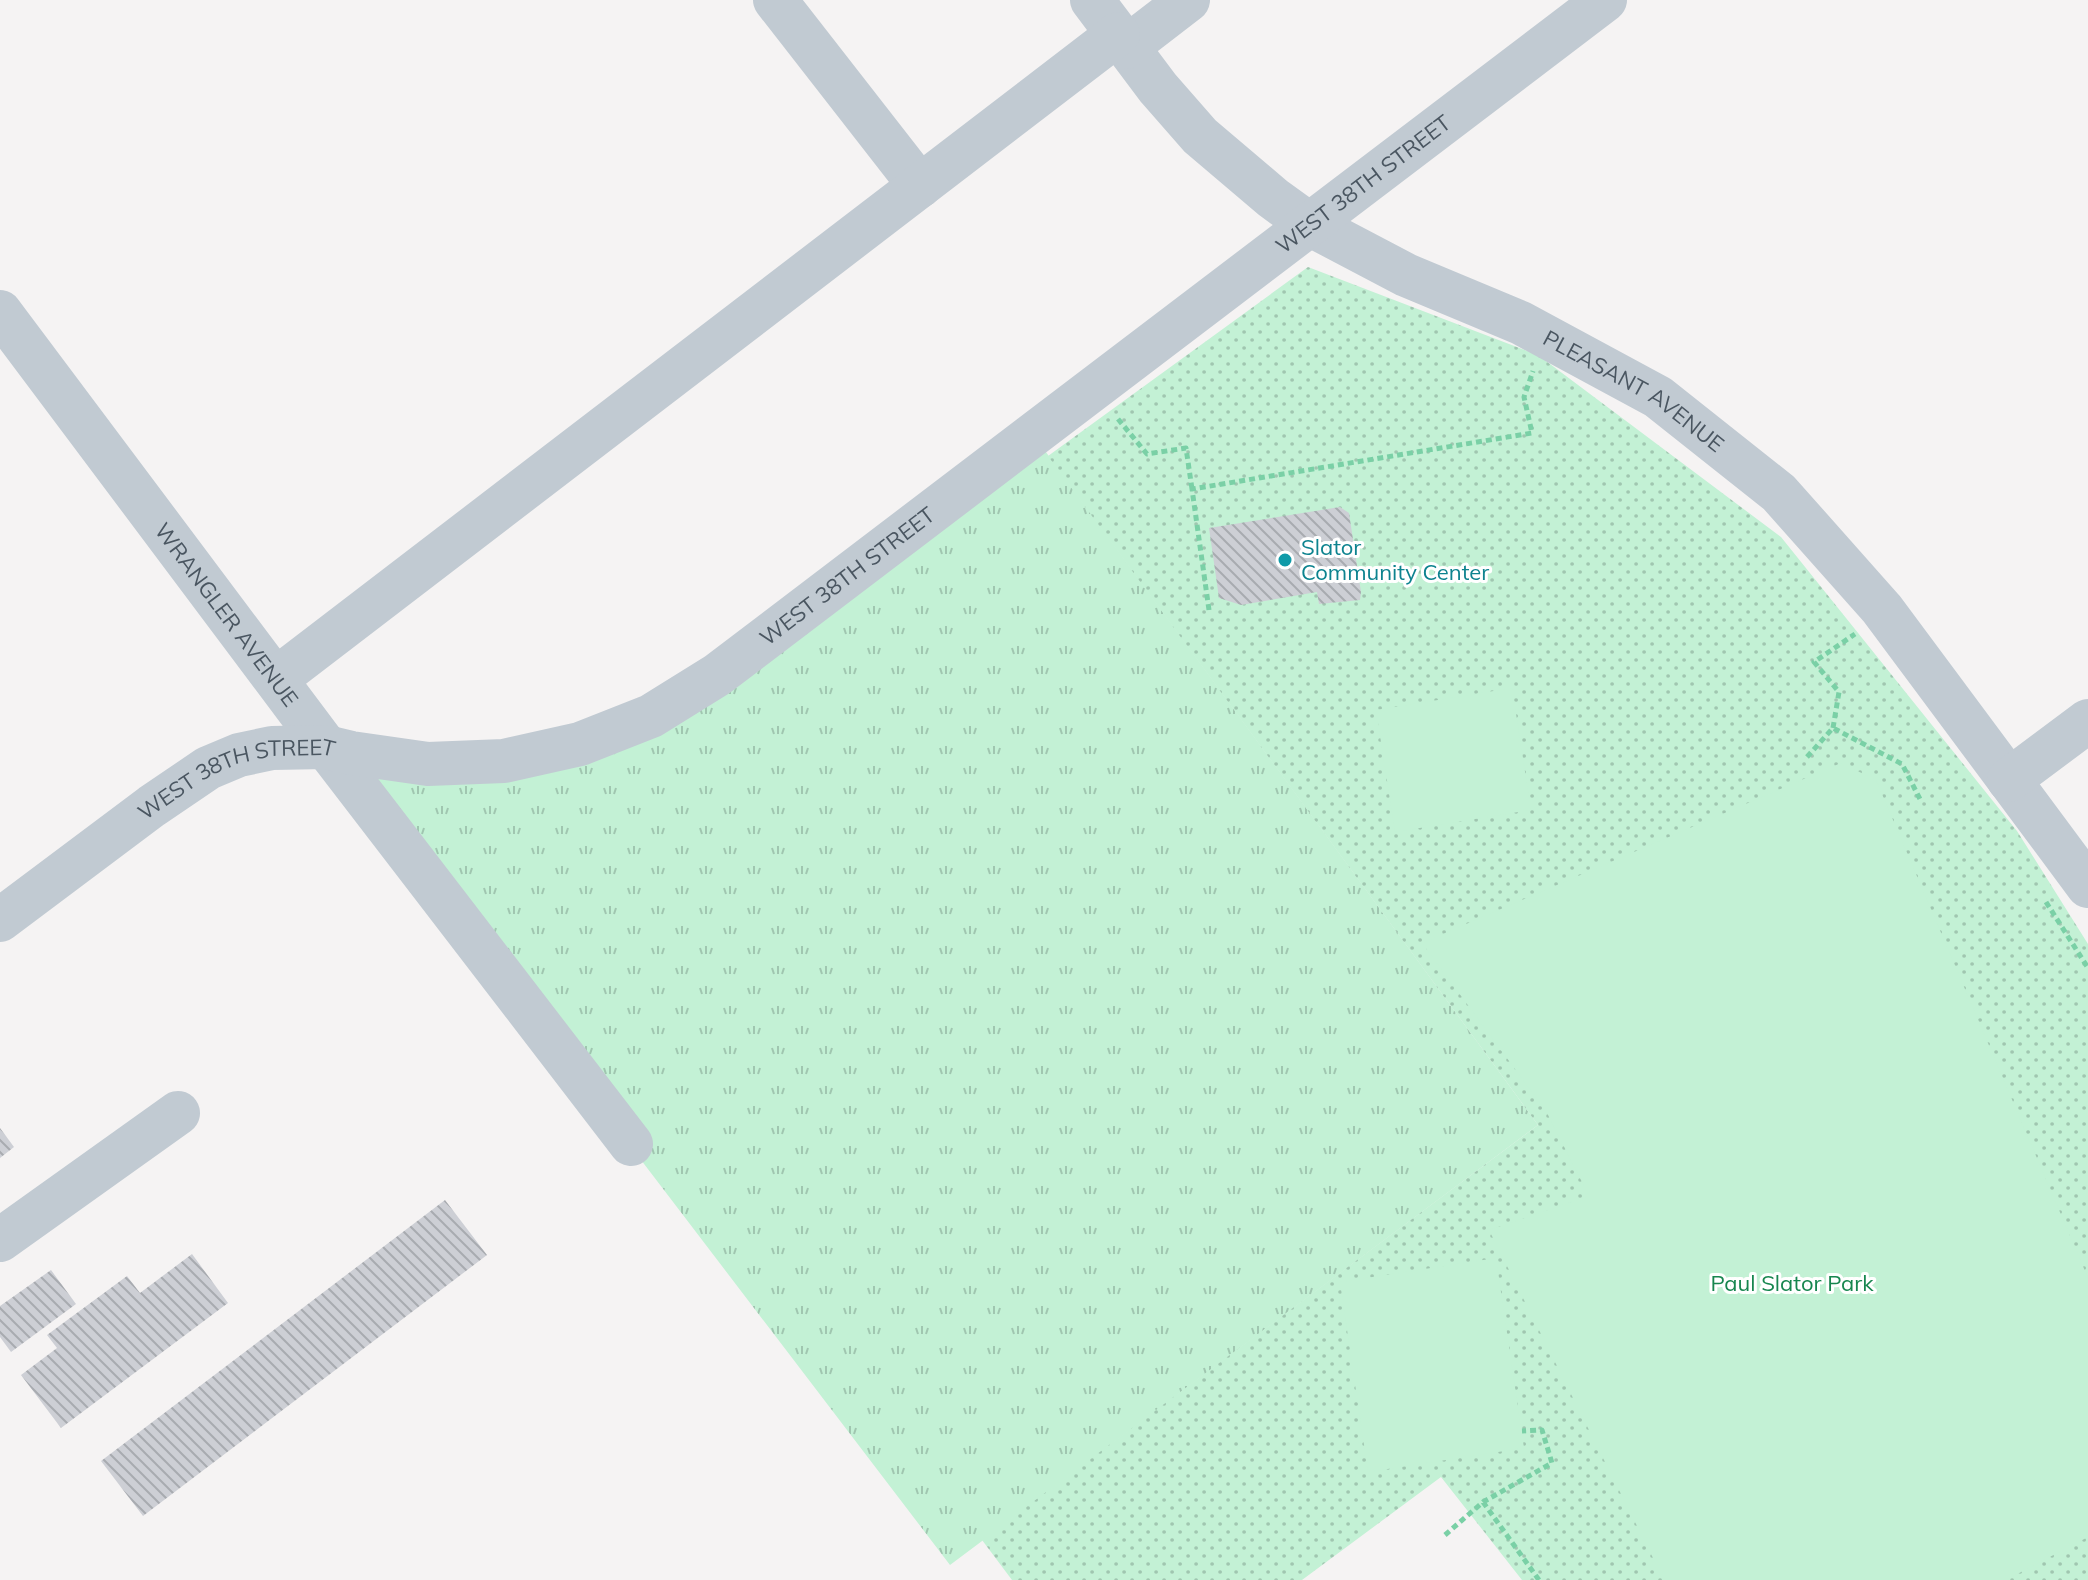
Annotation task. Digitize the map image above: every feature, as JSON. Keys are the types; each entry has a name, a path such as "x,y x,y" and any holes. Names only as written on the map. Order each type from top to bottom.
{"street":[{"path":"775,0 920,186"},
{"name":"PLEASANT AVENUE","path":"1092,0 1158,88 1200,136 1309,224 1406,275 1521,323 1658,397 1779,493 1882,609 2088,886"},
{"path":"276,679 920,186 1122,40 1188,0"},
{"name":"WEST 38TH STREET","path":"0,920 152,806 208,768 239,755 272,748 326,747 428,764 504,761 580,744 651,716 717,675 1605,0"},
{"name":"WRANGLER AVENUE","path":"0,312 326,747 631,1144"},
{"path":"2009,780 2088,721"},
{"path":"0,1240 178,1113"}],"path":[{"path":"1192,489 1532,433 1524,397 1533,369"},
{"path":"1112,412 1147,454 1186,448 1209,610"},
{"path":"1807,757 1833,728 1839,692 1814,662 1858,632 1882,609"},
{"path":"1833,728 1902,764 1921,801"},
{"path":"2041,893 2088,968"},
{"path":"1445,1535 1483,1502 1552,1463 1542,1430 1522,1431"},
{"path":"1483,1502 1539,1580"}],"green space":[{"name":"Paul Slator Park","path":"1308,267 1538,355 1781,537 2017,831 2088,944 2088,1580 1522,1580 1441,1477 1302,1580 1012,1580 982,1540 1538,1125 1048,456"},
{"path":"1032,433 1538,1125 950,1565 326,747 591,741"},
{"path":"1512,688 1531,810 1395,832 1376,710"},
{"path":"1841,763 1876,780 2088,1278 2088,1537 2006,1580 1664,1580 1489,1230 1589,1196 1546,1111 1422,943"},
{"path":"1496,1258 1524,1448 1368,1472 1340,1282"}],"building":[{"name":"Slator Community Center","path":"1340,507 1349,513 1360,600 1319,604 1317,592 1241,605 1219,598 1209,528"},
{"path":"0,1128 14,1147 0,1158"},
{"path":"445,1200 487,1255 143,1516 101,1461"},
{"path":"192,1254 228,1303 61,1428 21,1375 57,1348 47,1335 127,1276 140,1293"},
{"path":"51,1270 76,1304 11,1352 0,1337 0,1306"}],"place":[{"name":"Slator Community Center","path":"1285,560"}]}
